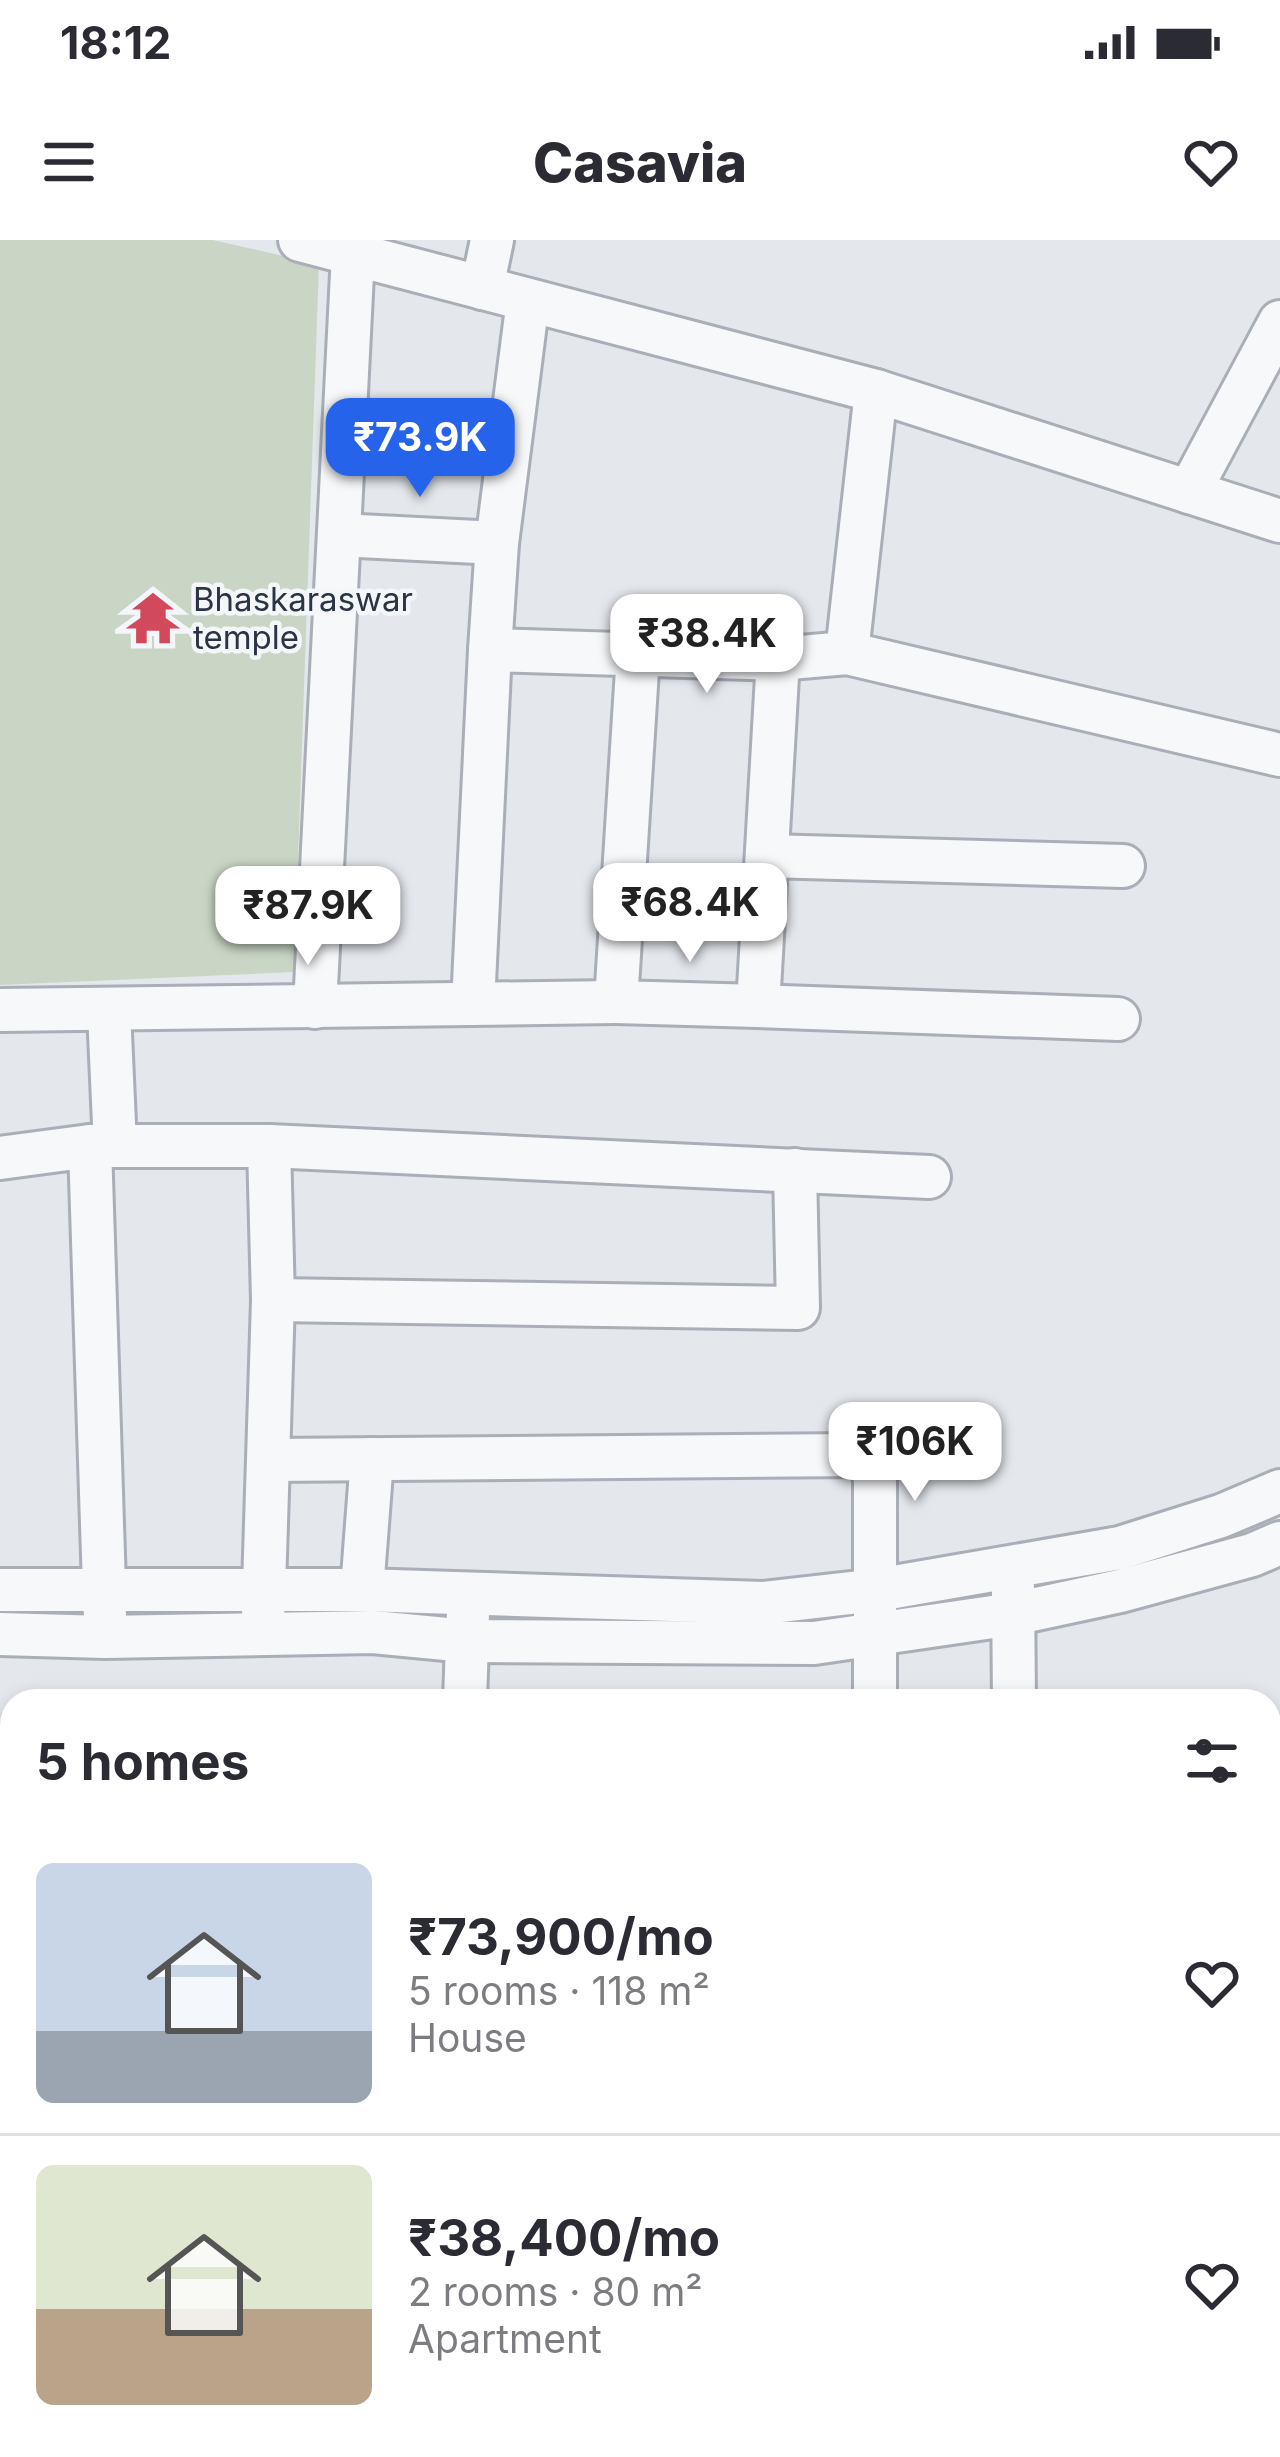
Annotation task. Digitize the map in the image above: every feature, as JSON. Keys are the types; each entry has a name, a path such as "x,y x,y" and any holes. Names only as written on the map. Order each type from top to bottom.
{"street":[{"path":"300,240 876,391 1280,521"},
{"path":"482,288 492,240"},
{"path":"315,1007 352,254"},
{"path":"473,1004 497,543 528,300"},
{"path":"1189,492 1280,322"},
{"path":"847,652 876,391"},
{"path":"340,536 497,543"},
{"path":"490,650 778,659 847,652 1280,755"},
{"path":"616,1002 638,654"},
{"path":"758,1006 778,659"},
{"path":"766,856 1123,866"},
{"path":"0,1010 616,1002 1118,1019"},
{"path":"105,1636 103,1146 109,1010"},
{"path":"0,1158 103,1146 269,1146 929,1177"},
{"path":"263,1612 271,1460 269,1146"},
{"path":"273,1300 798,1308 795,1170"},
{"path":"271,1460 862,1455 872,1465 875,1480 875,1689"},
{"path":"362,1590 372,1459"},
{"path":"0,1634 105,1636 263,1612 362,1590 764,1603 877,1590 1120,1548 1280,1491"},
{"path":"0,1590 104,1592 263,1612 373,1632 467,1641 814,1643 1013,1614 1120,1591 1266,1549 1239,1509"},
{"path":"1012,1569 1014,1689"},
{"path":"465,1689 469,1594"}],"green space":[{"name":"Bhaskaraswar temple","path":"0,240 213,240 319,264 294,972 0,985"}],"place":[{"name":"Bhaskaraswar temple","path":"153,618"}]}
